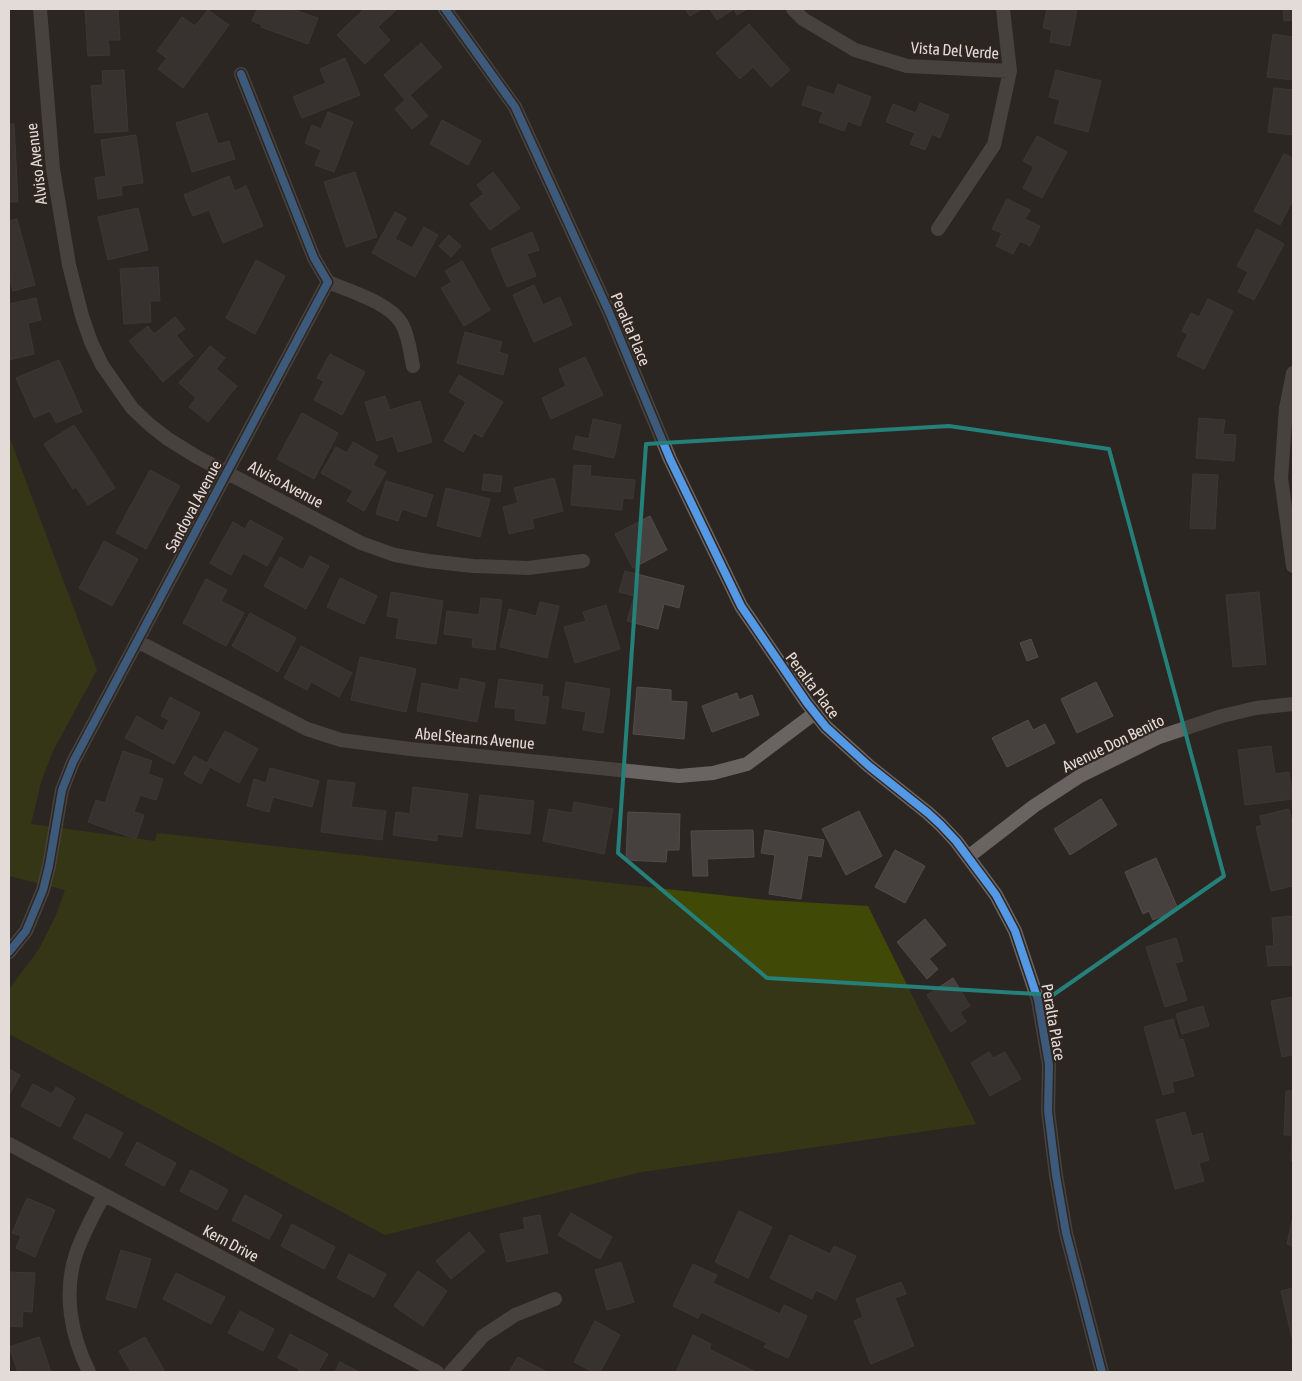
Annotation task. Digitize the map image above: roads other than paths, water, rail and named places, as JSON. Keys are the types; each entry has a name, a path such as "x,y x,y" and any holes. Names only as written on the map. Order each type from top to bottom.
{"street":[{"name":"Alviso Avenue","path":"40,9 53,169 70,265 82,316 91,342 102,365 132,408 168,439 227,473 360,543 395,555 473,566 528,568 583,561"},
{"name":"Peralta Place","path":"446,9 515,107 610,312 670,459 741,606 826,727 869,766 928,813 956,841 996,895 1015,930 1038,1000 1049,1065 1048,1111 1066,1233 1102,1372"},
{"name":"Vista Del Verde","path":"793,9 803,19 855,50 907,66 1010,71"},
{"path":"938,229 994,145 1010,71 1003,9"},
{"path":"241,74 314,258 328,282 360,295 392,312 402,323 413,366"},
{"name":"Sandoval Avenue","path":"9,952 26,931 44,890 62,790 72,762 328,282"},
{"path":"1293,372 1286,408 1281,478 1293,566"},
{"name":"Abel Stearns Avenue","path":"137,641 307,728 341,740 410,750 679,776 713,773 747,764 815,713"},
{"name":"Avenue Don Benito","path":"968,857 1034,806 1080,776 1159,737 1222,716 1256,708 1293,704"},
{"name":"Kern Drive","path":"9,1144 437,1372"},
{"path":"89,1372 76,1339 70,1317 70,1285 76,1255 104,1195"},
{"path":"451,1372 483,1336 515,1315 555,1300"}]}
